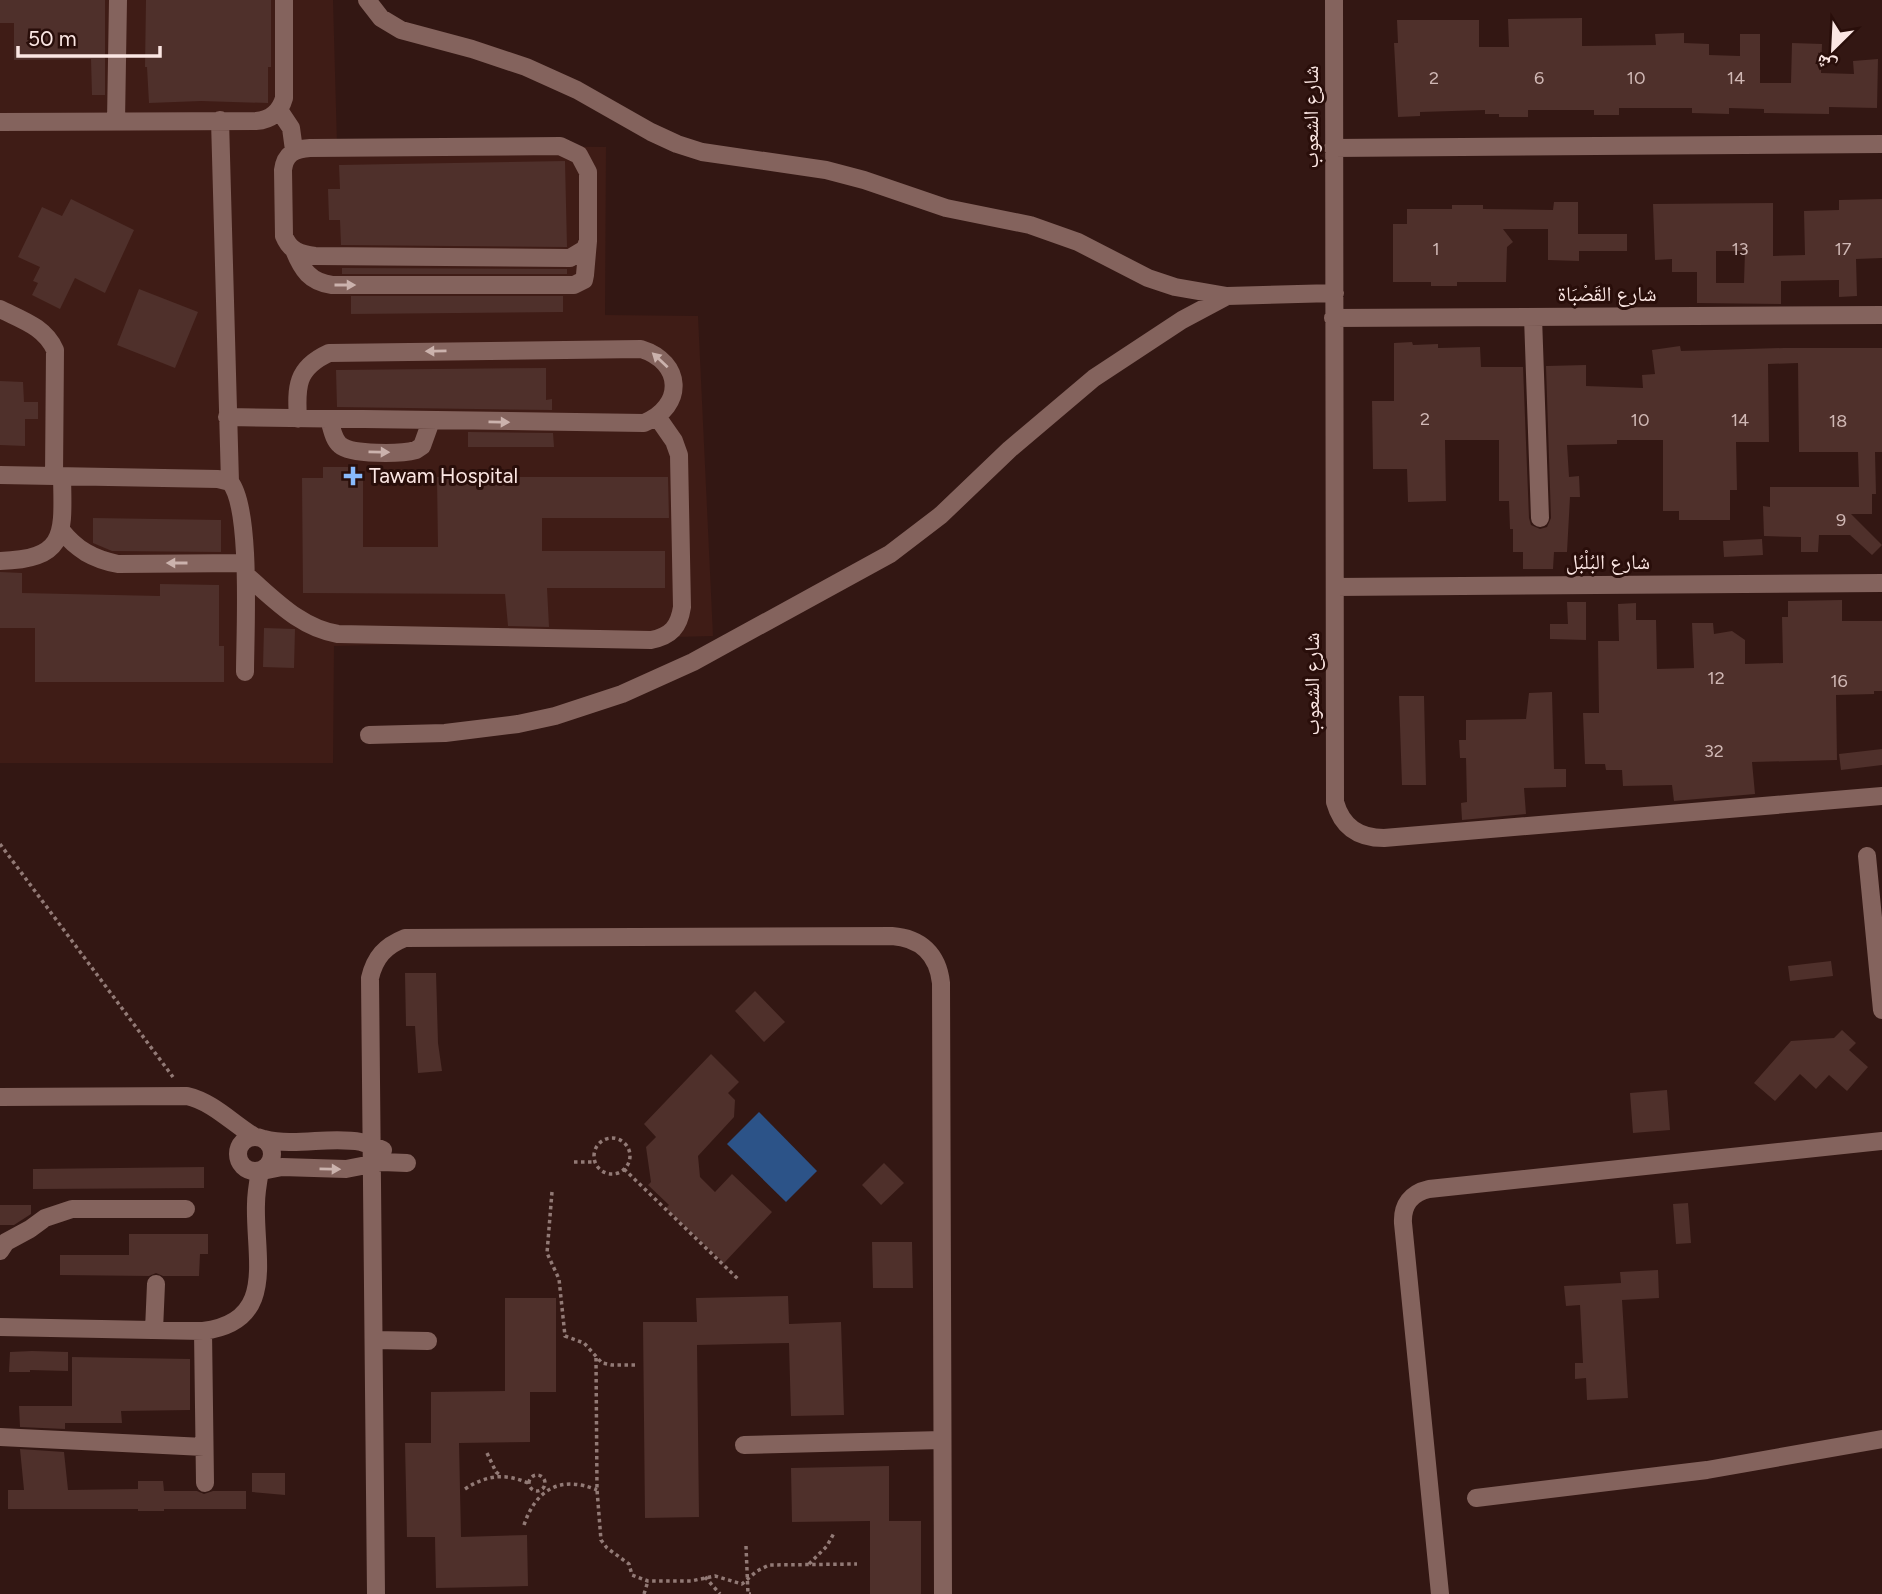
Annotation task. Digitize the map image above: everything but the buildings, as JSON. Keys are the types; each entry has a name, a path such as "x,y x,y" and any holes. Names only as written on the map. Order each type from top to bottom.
{"street":[{"path":"117,121 118,0"},
{"path":"0,122 263,120 279,110 284,97 284,0"},
{"path":"368,0 382,18 401,30 490,54 526,67 577,90 626,119 677,144 731,157 826,170 946,208 1030,225 1079,242 1148,278 1175,287 1227,296 1335,293"},
{"name":"شارع الشعوب","path":"1334,0 1335,802 1343,821 1361,835 1384,838 1882,796"},
{"path":"279,110 290,128 294,150"},
{"path":"220,120 227,417 230,482 239,500 246,569 245,672"},
{"path":"1333,148 1882,144"},
{"path":"294,250 304,272 313,279 332,285 574,285 579,284 586,275 588,241 588,173 585,163 570,149 560,146 310,148 294,150 284,161 282,225 287,244 294,250 315,256 570,258 585,249 588,241"},
{"path":"369,735 444,733 543,718 622,694 693,662 890,554 941,515 1010,449 1094,378 1182,320 1227,296"},
{"path":"0,309 43,331 55,350 61,530 48,549 38,556 27,560 0,561"},
{"name":"شارع القَصْبَاة","path":"1333,318 1882,315"},
{"path":"1533,317 1539,518"},
{"path":"227,417 329,420 644,423 657,418 667,409 674,384 671,372 663,361 653,353 641,349 329,353 316,359 305,369 299,381 296,395 299,419"},
{"path":"61,530 80,550 91,557 118,564 246,569 298,619 327,632 651,640 674,630 680,620 682,607 680,470 674,442 657,418"},
{"path":"329,420 341,446 358,451 416,450 422,446 430,421"},
{"path":"0,475 218,479 230,482"},
{"name":"شارع البُلْبُل","path":"1335,587 1882,583"},
{"path":"1867,856 1882,1010"},
{"path":"376,1594 370,978 373,964 381,952 392,943 405,938 892,936 914,940 923,946 937,962 941,983 943,1594"},
{"path":"0,1097 198,1098 260,1138 272,1149 271,1162 256,1170"},
{"path":"219,1112 239,1148"},
{"path":"372,1154 346,1169 282,1167 256,1170 238,1160 242,1142 260,1138 284,1143 350,1141 372,1154 407,1158"},
{"path":"1440,1594 1403,1223 1408,1201 1421,1191 1429,1189 1882,1142"},
{"path":"0,1327 203,1331 227,1326 240,1318 250,1307 259,1278 256,1170"},
{"path":"0,1251 6,1242 45,1218 72,1209 186,1209"},
{"path":"154,1330 156,1284"},
{"path":"203,1331 205,1483"},
{"path":"374,1340 428,1341"},
{"path":"0,1437 204,1447"},
{"path":"1476,1499 1707,1470 1882,1439"},
{"path":"744,1445 942,1440"}],"path":[{"path":"0,845 187,1096"},
{"path":"603,1139 620,1139 627,1145 629,1162 624,1169 607,1173 595,1162 593,1154 603,1139"},
{"path":"574,1162 595,1162"},
{"path":"624,1169 738,1279"},
{"path":"552,1192 547,1253 559,1279 565,1336 584,1343 596,1358 612,1365 637,1365"},
{"path":"596,1358 597,1490 601,1540 607,1548 629,1564 632,1575 648,1581 691,1581 715,1576 736,1584 747,1582 757,1571 769,1565 857,1564"},
{"path":"486,1453 496,1472 502,1476 528,1483 531,1489 538,1491 542,1490 545,1482"},
{"path":"528,1483 530,1478 537,1475 555,1486"},
{"path":"465,1489 476,1482 502,1476"},
{"path":"524,1525 529,1509 540,1495 555,1486 569,1483 597,1490"},
{"path":"807,1565 817,1558 834,1533"},
{"path":"746,1546 748,1594 751,1594"},
{"path":"705,1577 720,1594"},
{"path":"644,1594 648,1581"}],"shaded area":[{"name":"Tawam Hospital","path":"0,0 333,0 337,144 606,147 605,315 698,316 713,636 334,646 333,763 0,763"}],"water":[{"path":"759,1112 817,1171 786,1202 727,1144"}],"place":[{"name":"Tawam Hospital","path":"353,476"}]}
